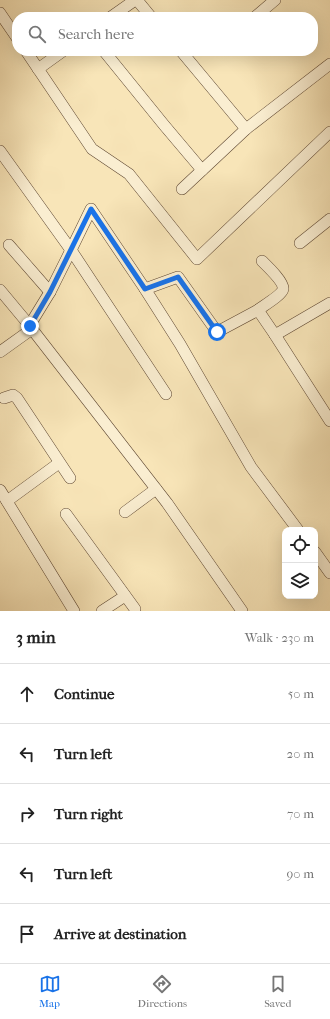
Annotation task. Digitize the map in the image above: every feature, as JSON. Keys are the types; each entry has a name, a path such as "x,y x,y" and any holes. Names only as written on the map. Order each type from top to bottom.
{"street":[{"path":"118,12 136,0 147,12"},
{"path":"261,12 275,0"},
{"path":"0,13 12,31"},
{"path":"29,56 92,149 129,174 197,259 330,132"},
{"path":"38,69 56,56"},
{"path":"108,56 164,126 202,170"},
{"path":"185,56 246,129"},
{"path":"182,189 246,129 330,64"},
{"path":"0,151 71,250 166,394"},
{"path":"0,352 31,327 91,209 180,344 252,467 296,527"},
{"path":"300,243 330,219"},
{"path":"9,245 50,292"},
{"path":"145,289 178,277 217,332 258,310 279,295 283,290 276,276 262,261"},
{"path":"0,290 31,327 156,489 242,611"},
{"path":"276,335 330,303"},
{"path":"258,310 276,335 330,421"},
{"path":"1,398 13,395 17,398 70,478"},
{"path":"7,502 59,463"},
{"path":"125,512 156,489"},
{"path":"0,490 74,611"},
{"path":"66,514 135,609"},
{"path":"318,556 330,573"},
{"path":"102,611 125,596"}],"route":[{"path":"30,326 50,292 91,209 145,289 178,277 217,332"}]}
